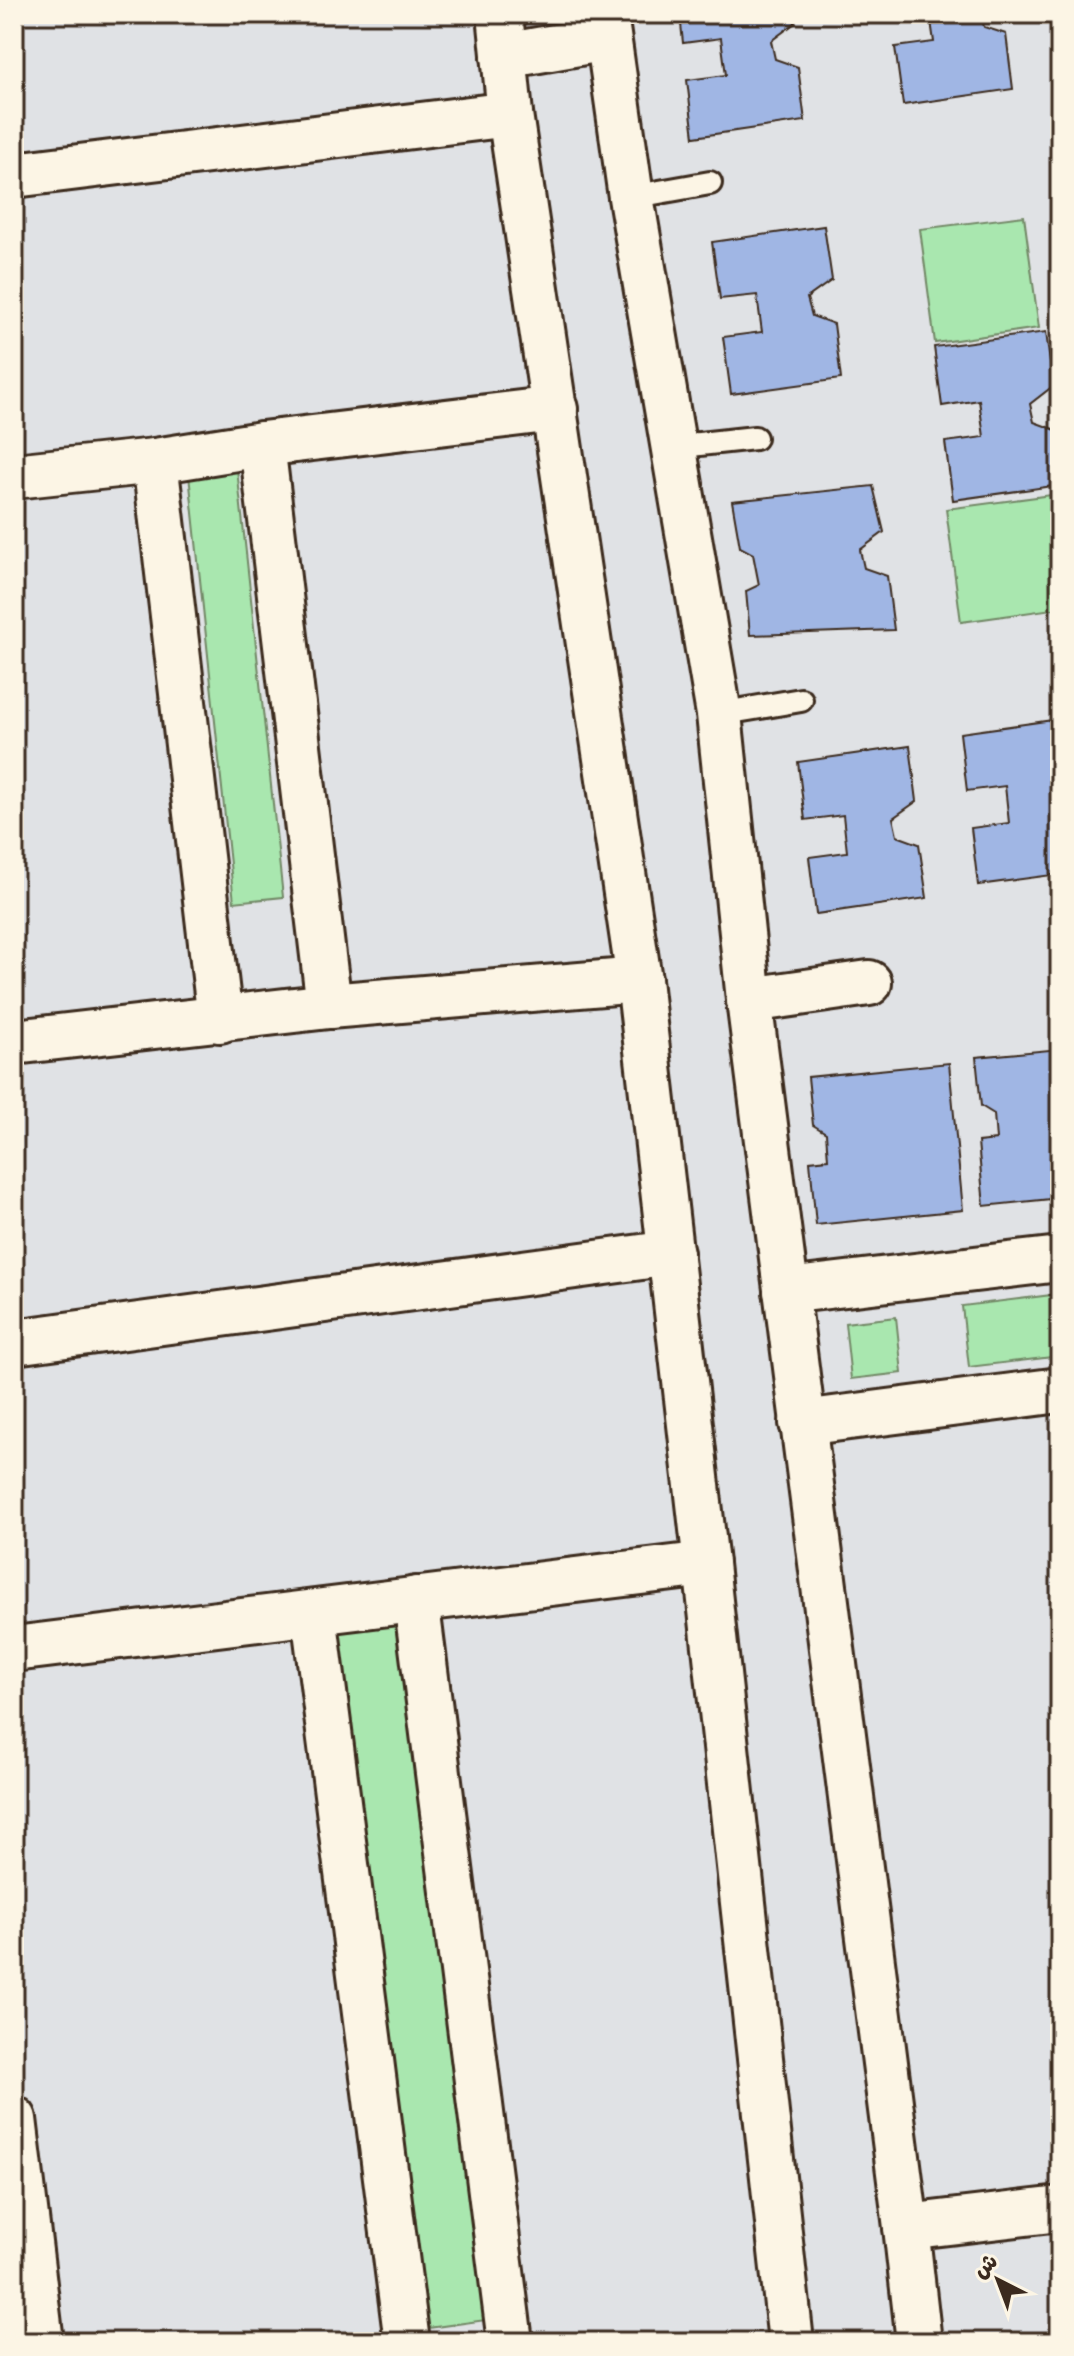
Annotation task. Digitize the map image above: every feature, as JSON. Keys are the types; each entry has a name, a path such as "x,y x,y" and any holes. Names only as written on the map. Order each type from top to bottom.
{"street":[{"path":"791,2342 639,980 510,114 502,35 606,26 672,447 719,714 749,1000 919,2342"},
{"path":"14,175 510,114"},
{"path":"14,476 155,461 262,444 555,409"},
{"path":"262,444 329,1006"},
{"path":"155,461 220,1020"},
{"path":"14,1042 329,1006 639,980"},
{"path":"749,1000 869,983"},
{"path":"14,1342 671,1253"},
{"path":"786,1291 1060,1259"},
{"path":"802,1423 1060,1390"},
{"path":"14,1649 706,1564"},
{"path":"416,1599 510,2342"},
{"path":"314,1614 407,2342"},
{"path":"14,2119 41,2342"},
{"path":"906,2227 1060,2209"}],"lane":[{"path":"631,197 710,183"},
{"path":"672,447 755,438"},
{"path":"719,714 801,700"}],"green space":[{"path":"1024,216 1039,328 935,343 920,229"},
{"path":"237,469 283,897 234,902 189,475"},
{"path":"1051,495 1060,569 1060,608 961,622 946,509"},
{"path":"1060,1294 1060,1356 969,1367 962,1306"},
{"path":"896,1317 902,1373 851,1379 845,1323"},
{"path":"395,1618 486,2320 428,2328 338,1627"}],"building":[{"path":"680,14 794,14 795,23 771,41 775,59 798,67 805,121 694,137 687,80 726,75 721,38 683,43"},
{"path":"930,14 981,14 984,27 1006,34 1013,89 903,105 895,47 934,42"},
{"path":"824,226 832,280 807,298 812,316 834,324 841,379 731,394 723,337 762,332 757,295 720,299 712,242"},
{"path":"1046,332 1053,386 1030,404 1034,422 1056,430 1060,485 953,500 945,442 984,437 979,400 942,406 934,347"},
{"path":"873,486 884,532 860,550 864,568 887,576 894,630 750,635 746,591 759,585 753,554 740,547 732,501"},
{"path":"1060,719 1060,785 1055,789 1060,808 1060,874 978,885 971,828 1009,823 1005,786 967,791 960,733"},
{"path":"910,746 917,801 893,818 897,836 919,844 927,898 816,914 809,857 847,852 843,815 805,820 798,762"},
{"path":"1060,1049 1060,1198 984,1206 978,1142 996,1140 994,1114 981,1106 976,1057"},
{"path":"949,1063 963,1210 816,1225 810,1161 828,1159 826,1133 813,1125 808,1077"}]}
